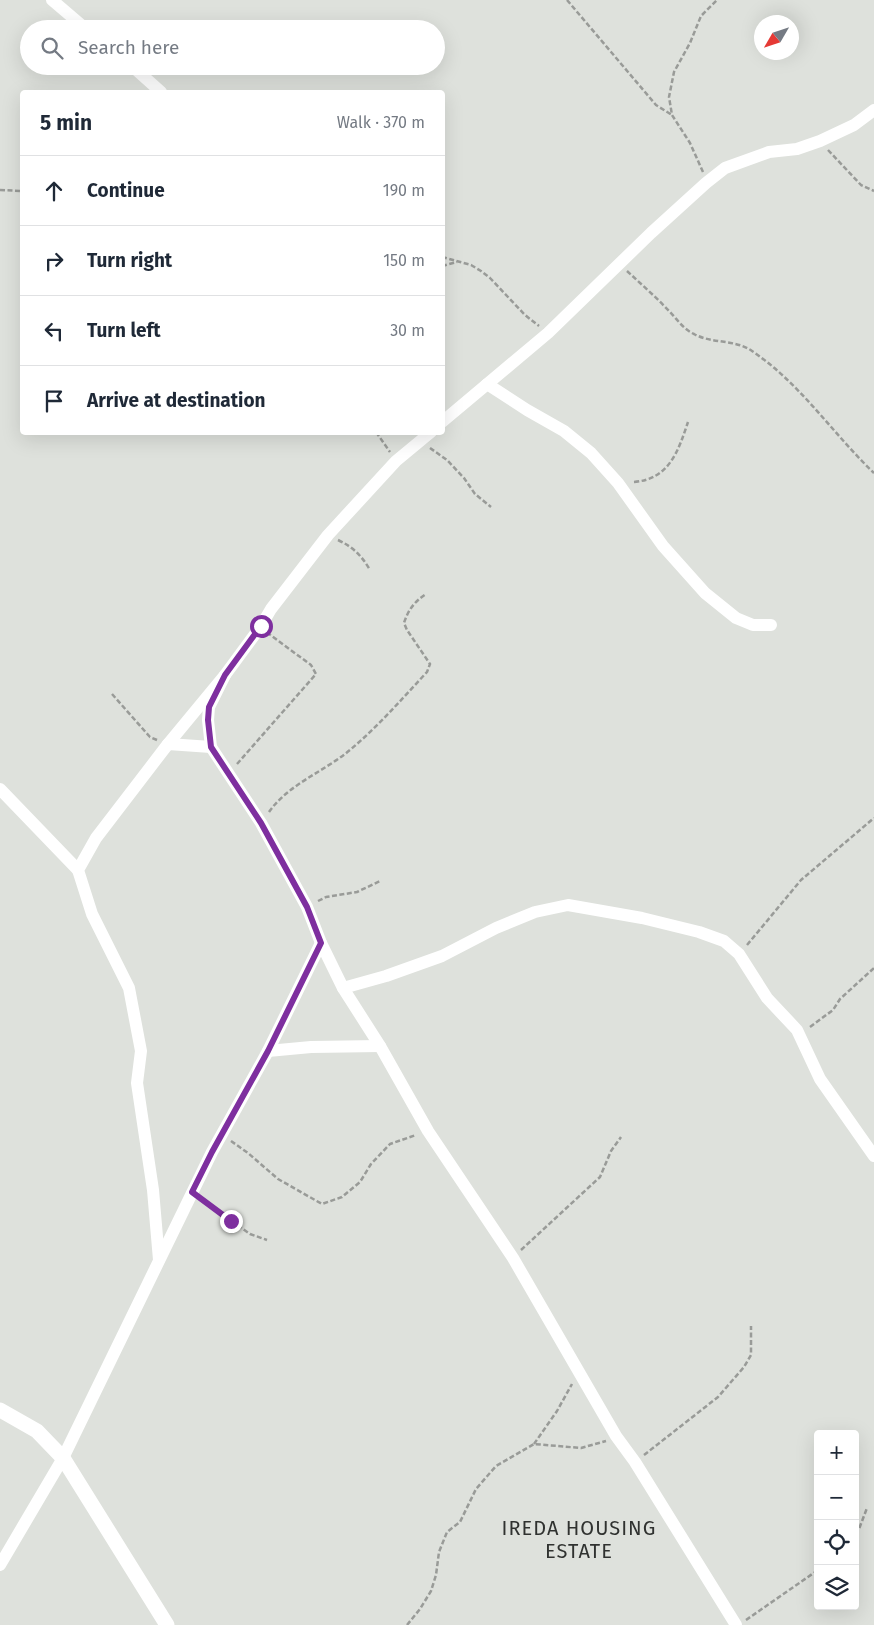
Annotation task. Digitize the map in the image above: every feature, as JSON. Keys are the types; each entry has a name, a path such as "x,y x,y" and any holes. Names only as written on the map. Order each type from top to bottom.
{"street":[{"path":"52,0 75,20"},
{"path":"142,75 159,90"},
{"path":"445,419 548,333 706,183 732,165 770,152 796,149 820,141 854,125 874,110"},
{"path":"487,384 564,431 592,453 618,484 663,546 704,593 736,618 753,626 771,625"},
{"path":"78,870 96,838 168,744 225,675 261,626 271,609 328,535 396,461 427,435"},
{"path":"225,675 209,707 208,720 211,747 261,823 307,907 321,943 343,988 380,1046 428,1131 513,1258 616,1436 635,1462 737,1625"},
{"path":"168,744 211,747"},
{"path":"0,789 78,870 92,914 128,988 141,1051 137,1083 153,1190 158,1260"},
{"path":"343,988 386,976 442,956 496,928 535,912 568,905 642,918 699,932 724,941 739,954 767,998 796,1030 820,1079 874,1156"},
{"path":"0,1565 63,1458 192,1192 268,1051 321,943"},
{"path":"268,1051 311,1047 380,1046"},
{"path":"0,1410 37,1431 63,1458 167,1625"}],"path":[{"path":"567,0 656,105 672,115"},
{"path":"706,183 690,143 672,115 669,96 674,72 702,16 717,0"},
{"path":"820,141 861,185 874,191"},
{"path":"0,190 20,191"},
{"path":"445,258 471,266 485,274 525,315 548,333"},
{"path":"445,265 458,262"},
{"path":"619,264 694,335 738,344 751,350 767,363 801,394 874,473"},
{"path":"618,484 646,481 661,473 669,465 680,446 688,422"},
{"path":"378,435 396,461"},
{"path":"420,441 447,460 464,478 475,494 491,507"},
{"path":"328,535 347,544 361,556 370,570"},
{"path":"261,823 278,800 345,754 376,727 426,672 430,664 404,623 407,614 418,600 426,594"},
{"path":"228,773 257,743 316,674 311,664 261,626"},
{"path":"112,694 150,737 168,744"},
{"path":"739,954 801,880 874,818"},
{"path":"307,907 326,897 357,892 380,881"},
{"path":"796,1030 806,1030 833,1010 840,999 874,968"},
{"path":"222,1135 248,1153 278,1179 322,1204 342,1197 360,1182 371,1164 390,1144 428,1131"},
{"path":"513,1258 600,1177 611,1151 621,1137"},
{"path":"192,1192 250,1234 267,1240"},
{"path":"635,1462 718,1397 744,1367 751,1355 751,1326"},
{"path":"407,1625 431,1591 436,1575 439,1552 446,1532 460,1522 476,1489 496,1466 534,1444 557,1411 569,1389 581,1374"},
{"path":"534,1444 581,1448 598,1444 616,1436"},
{"path":"859,1529 867,1508"},
{"path":"737,1625 814,1573"}],"district":[{"name":"IREDA HOUSING ESTATE","path":"579,1540"}],"route":[{"path":"231,1221 192,1192 268,1051 321,943 307,907 261,823 211,747 208,720 209,707 225,675 261,626"}]}
